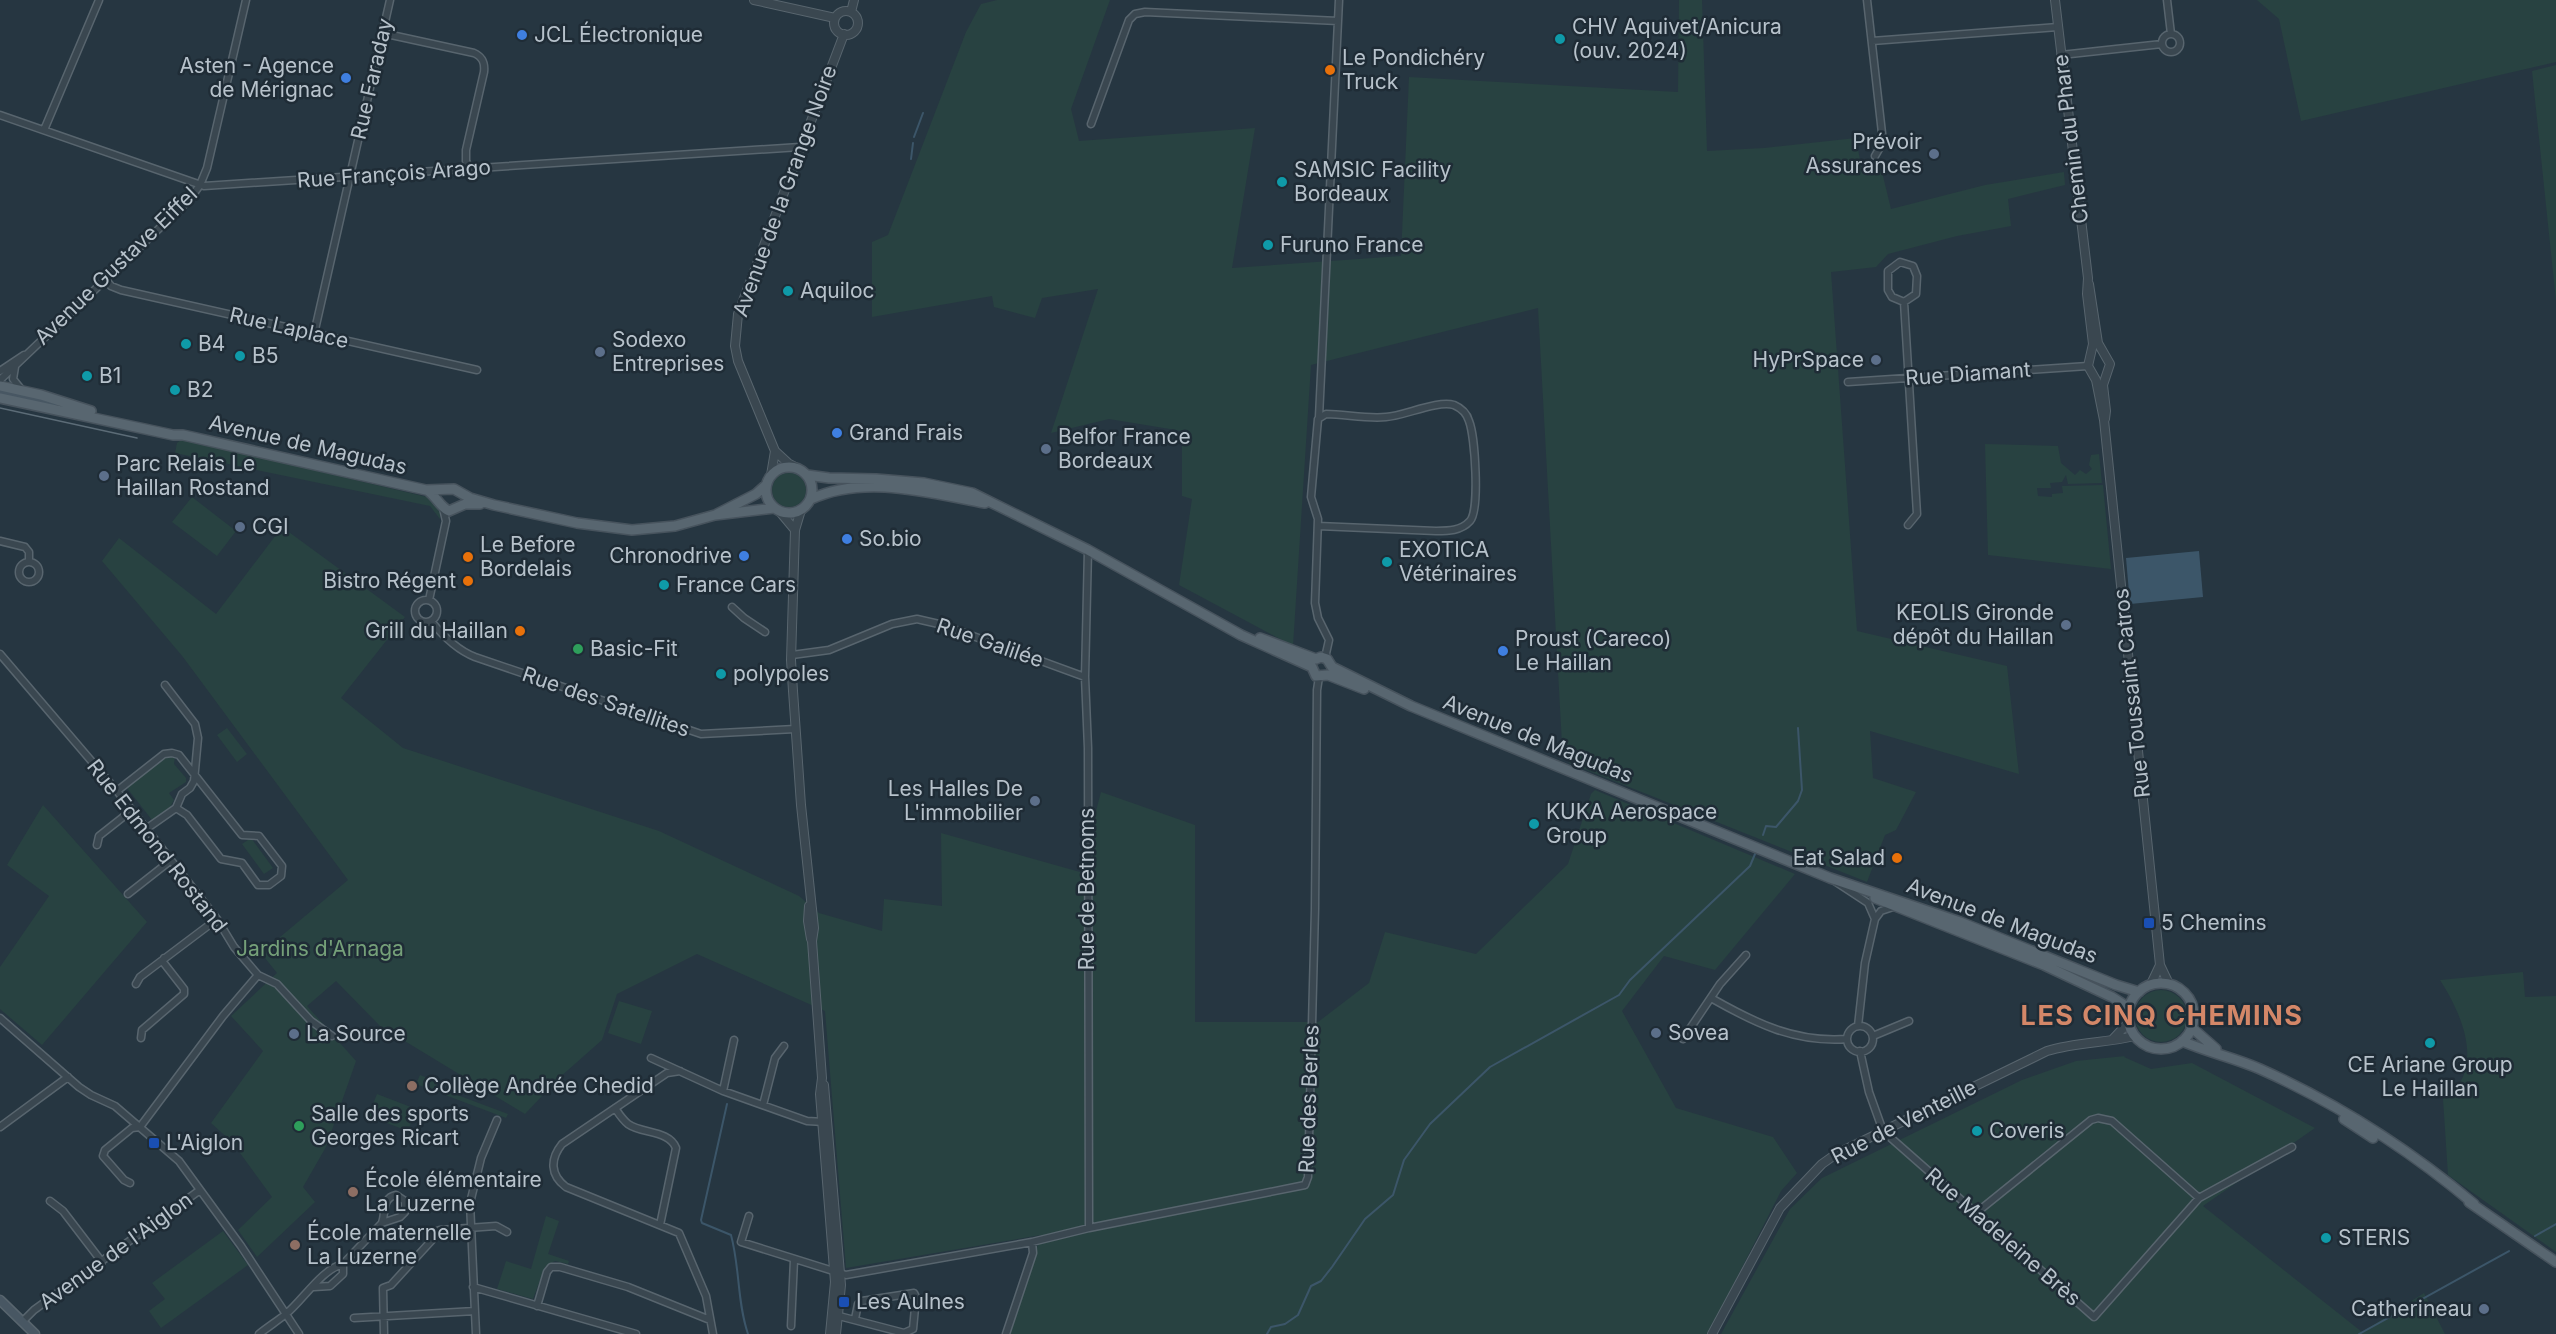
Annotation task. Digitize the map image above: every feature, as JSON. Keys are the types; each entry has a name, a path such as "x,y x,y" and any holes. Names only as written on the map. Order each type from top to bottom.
{"main road":[{"name":"Avenue de Magudas","path":"0,386 174,430 183,435"},
{"path":"0,393 41,402 58,401"},
{"name":"Avenue de Magudas","path":"0,398 173,435 183,435 426,490 445,490"},
{"path":"715,515 756,494 766,485 771,475 783,467 797,468 807,474 829,478 889,479 948,486 972,493 1088,550 1241,635 1317,662 1330,661 1326,673 1314,674 1317,662"},
{"path":"807,474 812,486 811,499"},
{"path":"766,485 767,497 777,510"},
{"path":"494,505 454,489 445,490 441,495 441,505 449,511 473,503 494,505 577,524 632,530 675,526 715,515 777,510 795,513 811,499 822,494 880,488 916,490 996,505"},
{"name":"Avenue de Magudas","path":"426,490 441,505"},
{"path":"457,508 462,498 459,492"},
{"name":"Avenue de Magudas","path":"1326,673 1830,878 1960,922 2116,985 2139,992"},
{"name":"Avenue de Magudas","path":"1852,886 1862,893 2044,965 2096,989 2129,1008"},
{"path":"2151,984 2169,984 2181,990 2189,999 2193,1010 2192,1028 2182,1041 2163,1048 2152,1047 2135,1036 2129,1022 2129,1008 2139,992 2151,984"},
{"path":"2192,1028 2210,1045 2226,1055"},
{"path":"2182,1041 2226,1055 2276,1076 2363,1124 2556,1262"},
{"path":"2547,1256 2556,1268"},
{"path":"0,1300 35,1334"}],"street":[{"path":"44,130 99,0"},
{"name":"Avenue Gustave Eiffel","path":"0,371 24,355 189,200 200,185 207,168 246,0"},
{"name":"Rue Faraday","path":"314,333 390,0"},
{"path":"754,0 836,18"},
{"path":"851,12 854,0"},
{"path":"1317,662 1329,640 1318,618 1315,603 1318,519 1311,497 1316,428 1319,417 1339,0"},
{"path":"1867,0 1883,142 1875,156"},
{"name":"Chemin du Phare","path":"2055,0 2088,278 2093,295 2098,343 2104,356"},
{"path":"2167,0 2171,34"},
{"path":"844,11 851,12 858,24 851,33 844,34 836,28 836,18 844,11"},
{"path":"1091,124 1129,20 1135,14 1145,12 1338,21"},
{"path":"1872,41 2058,27"},
{"path":"382,33 474,53 482,58 485,65 484,72 466,150 466,161 470,169"},
{"name":"Avenue de la Grange Noire","path":"797,468 775,451 738,361 735,330 738,314 844,34"},
{"path":"2171,34 2179,39 2178,47 2170,52 2165,50 2162,44 2164,36 2171,34"},
{"path":"2061,55 2162,44"},
{"name":"Rue François Arago","path":"0,115 200,185 800,147"},
{"path":"1900,262 1912,266 1917,276 1916,294 1904,302 1897,301 1890,294 1887,278 1891,266 1900,262"},
{"name":"Chemin du Phare","path":"2088,278 2087,294 2093,344 2092,356"},
{"name":"Rue Laplace","path":"105,279 111,286 120,290 477,370"},
{"path":"1904,302 1917,514 1908,525"},
{"path":"2098,354 2104,356 2110,364 2106,373 2100,376 2094,375 2088,366 2092,356 2098,354"},
{"name":"Avenue Gustave Eiffel","path":"0,380 15,368 24,355"},
{"name":"Rue Diamant","path":"1848,382 2088,366"},
{"path":"15,368 14,379 24,391"},
{"name":"Rue Toussaint Catros","path":"2104,420 2106,411 2103,385 2106,373"},
{"name":"Rue Toussaint Catros","path":"2094,375 2104,420 2160,965 2169,984"},
{"path":"1318,526 1373,530 1455,530 1470,522 1476,502 1471,429 1467,416 1458,407 1445,404 1387,417 1326,414 1319,417"},
{"path":"771,475 775,451"},
{"path":"441,505 446,521"},
{"path":"429,600 446,521 457,508"},
{"path":"777,510 795,530"},
{"path":"801,510 795,530 792,655 795,729 814,928 812,941 837,1273 839,1316 836,1334"},
{"path":"0,541 25,547 29,552 29,562"},
{"name":"Rue de Betnoms","path":"1088,550 1085,677 1088,748 1089,1228"},
{"path":"429,600 435,603 438,610 436,616 432,621 420,621 415,612 419,603 429,600"},
{"path":"732,607 765,632"},
{"name":"Rue Galilée","path":"792,655 829,650 892,624 917,620 943,625 1085,677"},
{"name":"Rue des Satellites","path":"432,621 443,636 475,657 701,734 795,729"},
{"name":"Rue Edmond Rostand","path":"0,654 117,791 217,919 234,947 258,975 277,984 311,1021 332,1036"},
{"name":"Rue des Berles","path":"837,1273 867,1272 1032,1242 1089,1228 1305,1185 1308,1177 1315,909 1317,690 1326,673"},
{"path":"146,829 176,808 182,794 190,788 194,781 198,738 195,724 165,685"},
{"path":"117,791 164,754 179,755 242,835 259,836 282,866 281,876 269,885 258,885 242,862 221,859 187,815 176,808"},
{"path":"97,845 99,836 132,810"},
{"path":"128,894 170,861"},
{"path":"1830,878 1868,903 1875,919"},
{"path":"1858,1026 1864,966 1875,919 1881,911 1895,906"},
{"path":"136,984 140,977 217,919"},
{"path":"1683,1039 1726,976 1746,955"},
{"path":"141,1038 142,1030 184,994 184,990 163,962 164,958"},
{"path":"2151,984 2160,965"},
{"path":"130,1183 124,1180 104,1156 105,1150 132,1128 140,1127 223,1016 258,975"},
{"path":"1711,998 1774,1030 1817,1040 1847,1040"},
{"name":"Avenue de l'Aiglon","path":"0,1018 68,1077 91,1095 115,1106 173,1155 200,1190 34,1310 22,1322"},
{"path":"1873,1036 1909,1021"},
{"path":"2111,1041 2129,1022"},
{"path":"1858,1026 1866,1027 1873,1036 1870,1047 1860,1051 1850,1047 1847,1040 1851,1029 1858,1026"},
{"name":"Rue de Venteille","path":"1712,1334 1788,1197 1822,1164 1836,1154 2062,1046 2135,1036"},
{"path":"723,1091 734,1040"},
{"path":"763,1105 775,1059 784,1046"},
{"name":"Rue Madeleine Brès","path":"1860,1051 1869,1092 1883,1131 2094,1317 2199,1198"},
{"path":"651,1058 723,1091 807,1121 825,1122"},
{"path":"680,1071 667,1073 562,1144 553,1157 554,1173 566,1187 679,1233 706,1296 713,1334"},
{"path":"0,1127 68,1077"},
{"path":"615,1108 629,1125 667,1137 675,1143 676,1148 660,1225"},
{"path":"1976,1213 2091,1120 2098,1118 2112,1121 2199,1198 2292,1147"},
{"path":"476,1334 471,1192 497,1120"},
{"path":"200,1190 241,1246 299,1334"},
{"path":"259,1334 286,1314 337,1266 343,1264 382,1223 403,1215 406,1208 403,1198 396,1195 387,1199 382,1223"},
{"path":"50,1201 63,1211 102,1262"},
{"path":"749,1216 741,1242 837,1273"},
{"path":"384,1334 383,1288 391,1285 432,1240 432,1233 440,1230 496,1226 507,1232"},
{"path":"1006,1334 1033,1253 1032,1242"},
{"path":"791,1326 794,1260"},
{"path":"314,1287 330,1286 342,1274 343,1264"},
{"path":"537,1306 547,1272 551,1267 560,1266 628,1287 710,1320"},
{"path":"831,1334 837,1273"},
{"path":"473,1287 636,1334"},
{"path":"839,1316 904,1333 909,1332 913,1329 915,1293 862,1301 858,1304 855,1319"},
{"path":"354,1318 475,1311"}],"green space":[{"path":"997,0 1110,0 1071,109 1079,141 1255,128 1232,268 1401,256 1409,77 1678,92 1679,0 1702,0 1707,151 1764,148 1856,138 1862,171 1882,172 1891,209 1985,185 2064,172 2065,185 2008,199 2011,226 1957,236 1888,254 1876,267 1831,272 1857,631 2007,666 2019,774 1870,731 1873,778 1916,792 1896,830 1885,835 1867,882 1569,763 1562,744 1538,308 1311,365 1293,646 1179,585 1192,499 1182,496 1182,431 1109,419 1051,433 1098,289 1042,298 1035,318 994,307 992,296 872,317 872,242 888,235 966,32 981,4"},
{"path":"2257,0 2556,0 2556,62 2301,121 2279,19"},
{"path":"2556,65 2556,301 2532,71"},
{"path":"182,439 427,497 440,512 440,519 430,506 175,453 177,443"},
{"path":"1985,444 2058,446 2061,463 2075,475 2080,470 2086,474 2092,469 2089,465 2091,455 2099,454 2102,483 2068,484 2066,475 2062,482 2050,483 2051,488 2037,488 2038,496 2052,497 2052,494 2063,493 2062,486 2103,485 2111,569 1988,555"},
{"path":"789,473 801,478 806,490 801,502 789,507 777,502 772,490 777,478"},
{"path":"192,497 236,531 217,556 172,522"},
{"name":"Jardins d'Arnaga","path":"282,527 405,617 341,698 403,748 659,831 799,896 819,913 882,931 884,899 942,906 941,833 1080,872 1101,792 1195,825 1195,1022 1318,1022 1369,983 1385,932 1476,954 1568,864 1591,794 1595,790 1795,874 1715,970 1664,956 1622,1011 1676,1108 1773,1137 1797,1173 1781,1191 1708,1334 1010,1334 1041,1235 846,1268 825,1011 697,954 617,994 602,1040 559,1078 525,1114 380,1026 336,981 307,1006 356,1061 326,1147 303,1187 315,1202 257,1257 238,1230 272,1197 232,1142 211,1123 263,1051 231,1016 277,973 261,953 348,880 183,657 102,561 119,538 216,614"},
{"path":"227,728 247,754 237,762 217,735"},
{"path":"168,756 175,756 174,764 186,778 186,782 169,793 174,800 170,807 152,820 127,788"},
{"path":"43,805 147,922 42,1045 0,1009 0,967 49,896 7,865"},
{"path":"251,838 273,868 264,874 242,844"},
{"path":"2523,972 2525,997 2556,996 2556,1252 2448,1175 2443,1099 2463,1078 2467,1050 2458,1013 2440,980"},
{"path":"2156,990 2166,990 2175,994 2183,1002 2187,1016 2183,1030 2175,1038 2166,1042 2156,1042 2147,1038 2139,1030 2135,1021 2135,1011 2139,1002 2147,994"},
{"path":"619,1001 652,1011 641,1044 608,1033"},
{"path":"2125,1056 2151,1069 2192,1063 2315,1128 2203,1206 2362,1332 2424,1293 2445,1334 1721,1334 1790,1209 1822,1178 2022,1080 2076,1061"},
{"path":"420,1075 438,1082 436,1087 508,1114 506,1118 416,1084"},
{"path":"377,1094 416,1109 408,1131 368,1116"},
{"path":"546,1216 559,1221 548,1254 569,1261 568,1264 555,1261 545,1267 533,1299 497,1289 506,1261 531,1269"},
{"path":"223,1231 248,1265 161,1328 149,1311 165,1299 152,1283"}],"water":[{"path":"2199,551 2203,597 2130,604 2126,558"}],"waterway":[{"path":"914,137 923,113"},
{"path":"911,159 913,143"},
{"path":"1763,835 1766,826 1776,827 1798,801 1802,790 1798,728"},
{"path":"1267,1334 1271,1327 1285,1324 1298,1315 1311,1286 1321,1281 1365,1219 1393,1195 1404,1160 1430,1124 1490,1067 1619,995 1630,980 1750,866 1755,854"},
{"path":"727,1104 701,1220 702,1223 731,1235 744,1322 748,1334"},
{"path":"2535,1236 2556,1224"},
{"path":"2359,1334 2509,1251"}],"tram line":[{"path":"0,408 137,438"}],"place":[{"name":"JCL Électronique","path":"522,35"},
{"name":"CHV Aquivet/Anicura (ouv. 2024)","path":"1560,39"},
{"name":"Le Pondichéry Truck","path":"1330,70"},
{"name":"Asten - Agence de Mérignac","path":"346,78"},
{"name":"Prévoir Assurances","path":"1934,154"},
{"name":"SAMSIC Facility Bordeaux","path":"1282,182"},
{"name":"Furuno France","path":"1268,245"},
{"name":"Aquiloc","path":"788,291"},
{"name":"B4","path":"186,344"},
{"name":"Sodexo Entreprises","path":"600,352"},
{"name":"B5","path":"240,356"},
{"name":"HyPrSpace","path":"1876,360"},
{"name":"B1","path":"87,376"},
{"name":"B2","path":"175,390"},
{"name":"Grand Frais","path":"837,433"},
{"name":"Belfor France Bordeaux","path":"1046,449"},
{"name":"Parc Relais Le Haillan Rostand","path":"104,476"},
{"name":"CGI","path":"240,527"},
{"name":"So.bio","path":"847,539"},
{"name":"Chronodrive","path":"744,556"},
{"name":"Le Before Bordelais","path":"468,557"},
{"name":"EXOTICA Vétérinaires","path":"1387,562"},
{"name":"Bistro Régent","path":"468,581"},
{"name":"France Cars","path":"664,585"},
{"name":"KEOLIS Gironde dépôt du Haillan","path":"2066,625"},
{"name":"Grill du Haillan","path":"520,631"},
{"name":"Basic-Fit","path":"578,649"},
{"name":"Proust (Careco) Le Haillan","path":"1503,651"},
{"name":"polypoles","path":"721,674"},
{"name":"Les Halles De L'immobilier","path":"1035,801"},
{"name":"KUKA Aerospace Group","path":"1534,824"},
{"name":"Eat Salad","path":"1897,858"},
{"name":"5 Chemins","path":"2149,923"},
{"name":"Sovea","path":"1656,1033"},
{"name":"La Source","path":"294,1034"},
{"name":"CE Ariane Group Le Haillan","path":"2430,1043"},
{"name":"Collège Andrée Chedid","path":"412,1086"},
{"name":"Salle des sports Georges Ricart","path":"299,1126"},
{"name":"Coveris","path":"1977,1131"},
{"name":"L'Aiglon","path":"154,1143"},
{"name":"École élémentaire La Luzerne","path":"353,1192"},
{"name":"STERIS","path":"2326,1238"},
{"name":"École maternelle La Luzerne","path":"295,1245"},
{"name":"Les Aulnes","path":"844,1302"},
{"name":"Catherineau","path":"2484,1309"}],"district":[{"name":"LES CINQ CHEMINS","path":"2162,1016"}]}
